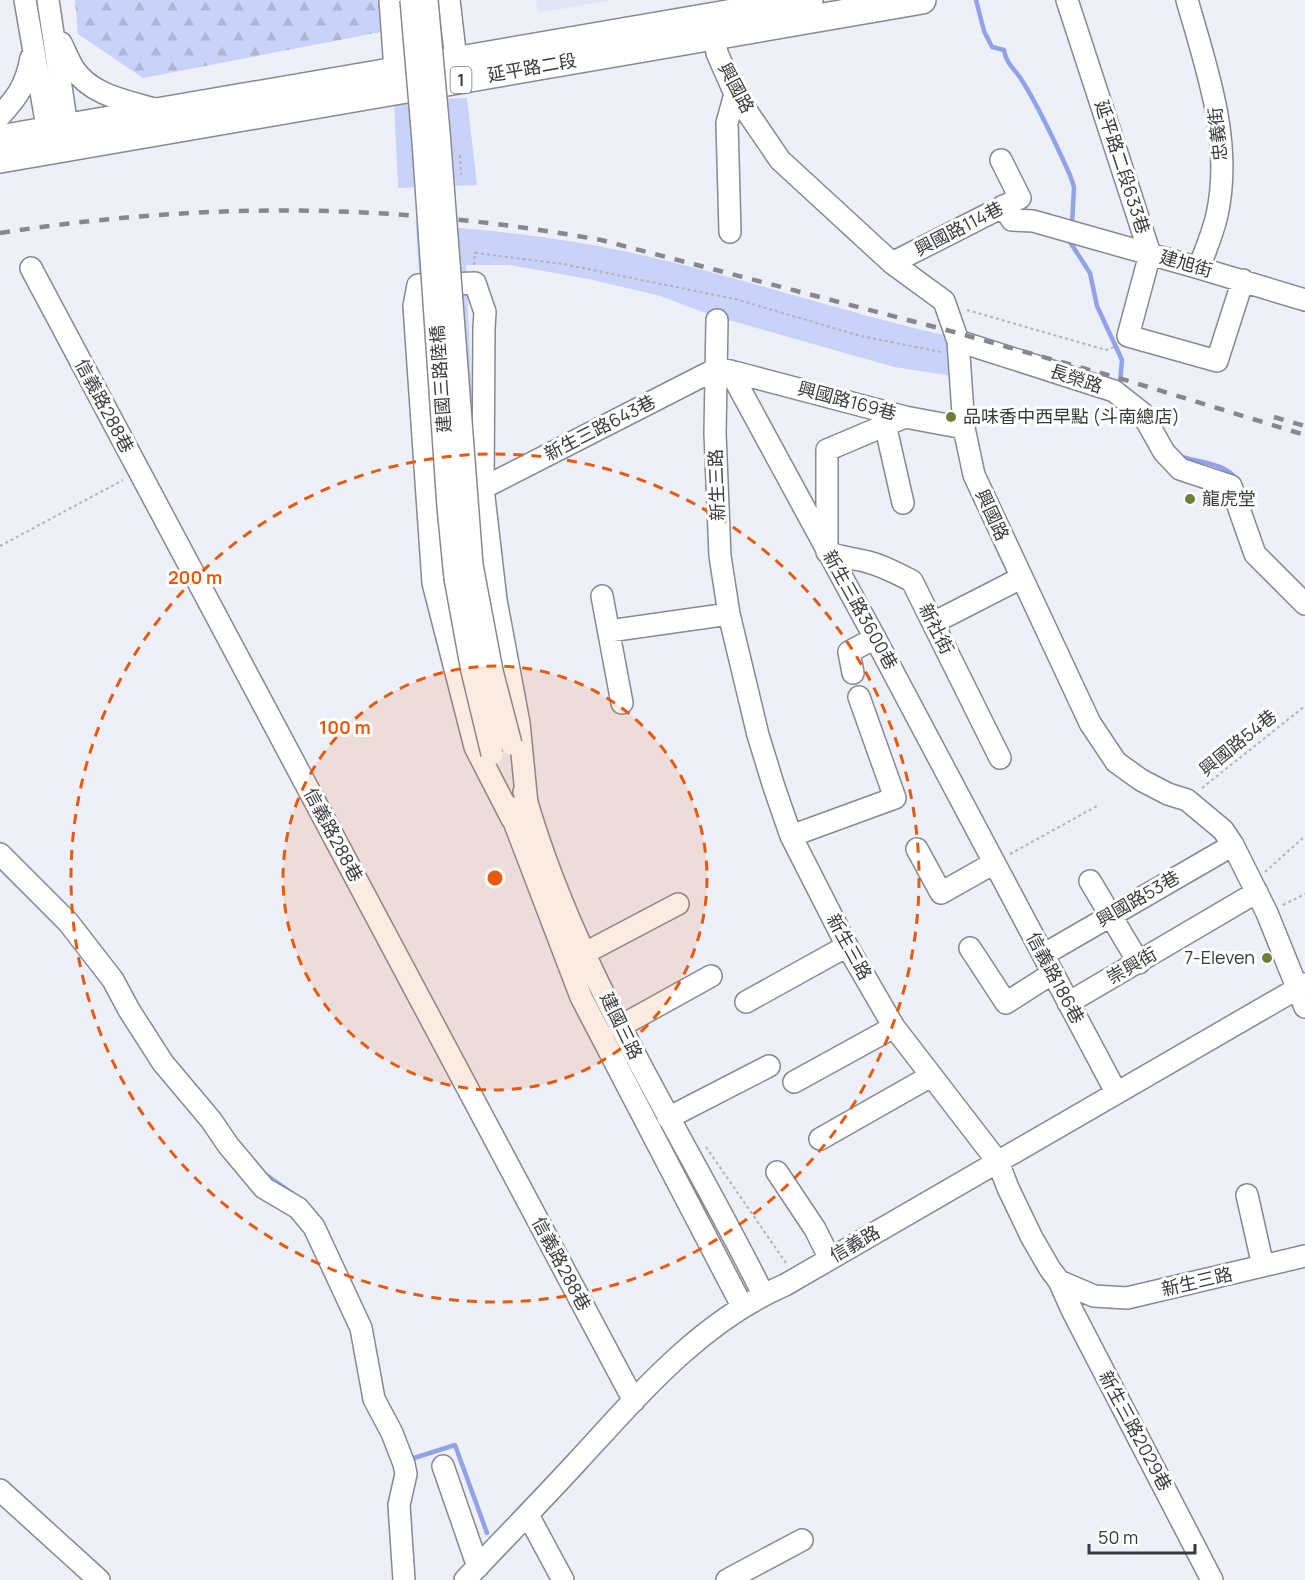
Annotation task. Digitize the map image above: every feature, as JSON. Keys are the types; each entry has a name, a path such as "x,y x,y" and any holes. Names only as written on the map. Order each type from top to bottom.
{"main road":[{"name":"延平路二段","path":"0,139 59,139 713,26 808,0"},
{"name":"延平路二段","path":"0,159 59,139 161,111 395,70 456,60 922,0"}],"street":[{"path":"25,0 33,49 59,139"},
{"path":"48,0 52,26 59,139"},
{"path":"390,0 395,70"},
{"name":"建國三路陸橋","path":"411,0 455,578 472,671 492,754"},
{"name":"建國三路陸橋","path":"427,0 472,565 492,671 511,744"},
{"path":"448,0 456,60"},
{"name":"延平路二段633巷","path":"1067,0 1150,254 1128,336"},
{"name":"忠義街","path":"1187,0 1219,119 1222,176 1217,216 1199,268"},
{"path":"52,26 74,69 91,87 106,95 161,111"},
{"name":"興國路","path":"713,26 717,53 735,94 780,160 892,263 944,301 959,349 964,428 974,475 1090,723 1116,762 1141,780 1168,794 1187,800 1223,830 1255,888 1303,993"},
{"path":"0,116 14,101 28,77 33,49"},
{"path":"730,232 727,123 735,94"},
{"name":"興國路114巷","path":"892,263 1020,198 1001,160"},
{"name":"建旭街","path":"1003,207 1012,220 1033,221 1243,280 1305,300"},
{"name":"信義路288巷","path":"31,268 634,1401"},
{"path":"1128,336 1217,361 1243,280"},
{"path":"512,819 475,747 433,583 414,306 417,285 475,283 485,312 483,488 496,600 519,723 528,804"},
{"name":"新生三路","path":"717,320 723,370 714,433 720,556 729,614 758,735 791,836 847,946 894,1027 998,1162 1032,1238 1059,1281 1095,1296 1127,1298 1305,1256"},
{"name":"長榮路","path":"959,349 1114,391 1142,413 1164,452 1180,469 1231,486 1256,554 1305,604"},
{"name":"新生三路643巷","path":"483,488 723,370"},
{"name":"興國路169巷","path":"723,370 905,417 964,428"},
{"name":"新生三路3600巷","path":"723,370 875,638 994,863"},
{"path":"827,552 827,450 905,417"},
{"path":"885,424 903,503"},
{"name":"新社街","path":"827,552 841,558 869,562 912,581 1000,758"},
{"path":"933,623 1021,578"},
{"path":"602,596 622,703"},
{"path":"609,631 729,614"},
{"path":"853,673 849,652 875,638"},
{"path":"791,836 895,798 859,697"},
{"name":"建國三路","path":"511,744 528,804 564,905 585,953 619,1027 763,1294"},
{"name":"建國三路","path":"492,754 512,819 581,997 742,1306"},
{"name":"興國路53巷","path":"970,948 1006,1003 1048,964 1110,915 1233,845"},
{"path":"917,849 941,893 994,863"},
{"path":"0,854 68,922 114,980 129,1010 163,1063 211,1119 228,1145 264,1188 298,1208 314,1227 361,1328 374,1399 392,1433 404,1464 406,1474 399,1505 404,1580"},
{"name":"信義路186巷","path":"994,863 1116,1092"},
{"path":"1090,881 1139,963"},
{"name":"崇興街","path":"1068,1002 1139,963 1255,888"},
{"path":"585,953 678,904"},
{"path":"746,1002 847,946"},
{"path":"619,1027 711,976"},
{"name":"信義路","path":"472,1573 634,1401 672,1363 725,1317 998,1162 1116,1092 1303,993"},
{"path":"794,1082 894,1027"},
{"path":"668,1118 769,1066"},
{"path":"820,1139 931,1076"},
{"path":"777,1172 815,1229 830,1258"},
{"path":"1247,1195 1263,1266"},
{"name":"新生三路2029巷","path":"1059,1281 1072,1312 1212,1580"},
{"path":"442,1466 472,1573"},
{"path":"0,1490 99,1580"},
{"path":"528,1515 563,1580"},
{"path":"727,1580 802,1540"}],"path":[{"path":"472,283 475,253 563,264 735,299 861,336 959,349"},
{"path":"944,301 979,315 1106,350 1119,345 1128,336"},
{"path":"0,546 139,471"},
{"name":"興國路54巷","path":"1187,800 1305,706"},
{"path":"994,863 1097,806"},
{"path":"1255,888 1305,836"},
{"path":"1267,913 1305,894"}],"shaded area":[{"path":"536,0 614,0 538,13"}],"green space":[{"path":"75,0 383,0 386,31 143,78 78,34"},
{"path":"467,98 477,185 398,188 394,100"},
{"path":"416,225 522,234 628,252 708,271 944,335 951,351 953,376 894,367 711,315 660,296 593,280 510,265 466,265 476,489 422,325"}],"waterway":[{"path":"976,0 984,31 992,47 1004,50 1009,63 1023,82 1042,116 1070,175 1074,187 1072,225"},
{"path":"1071,236 1070,242 1090,273 1097,306 1122,360 1120,383 1122,386"},
{"path":"1180,456 1218,466 1232,474 1237,480"},
{"path":"262,1172 292,1193"},
{"path":"410,1456 414,1458 455,1445 487,1533"}],"railway":[{"path":"0,233 107,219 269,211 376,213 430,217 559,233 601,240 954,332 1129,381 1305,435"},
{"path":"1274,417 1305,426"}],"place":[{"name":"品味香中西早點 (斗南總店)","path":"951,417"},
{"name":"龍虎堂","path":"1190,499"},
{"name":"7-Eleven","path":"1267,958"}]}
